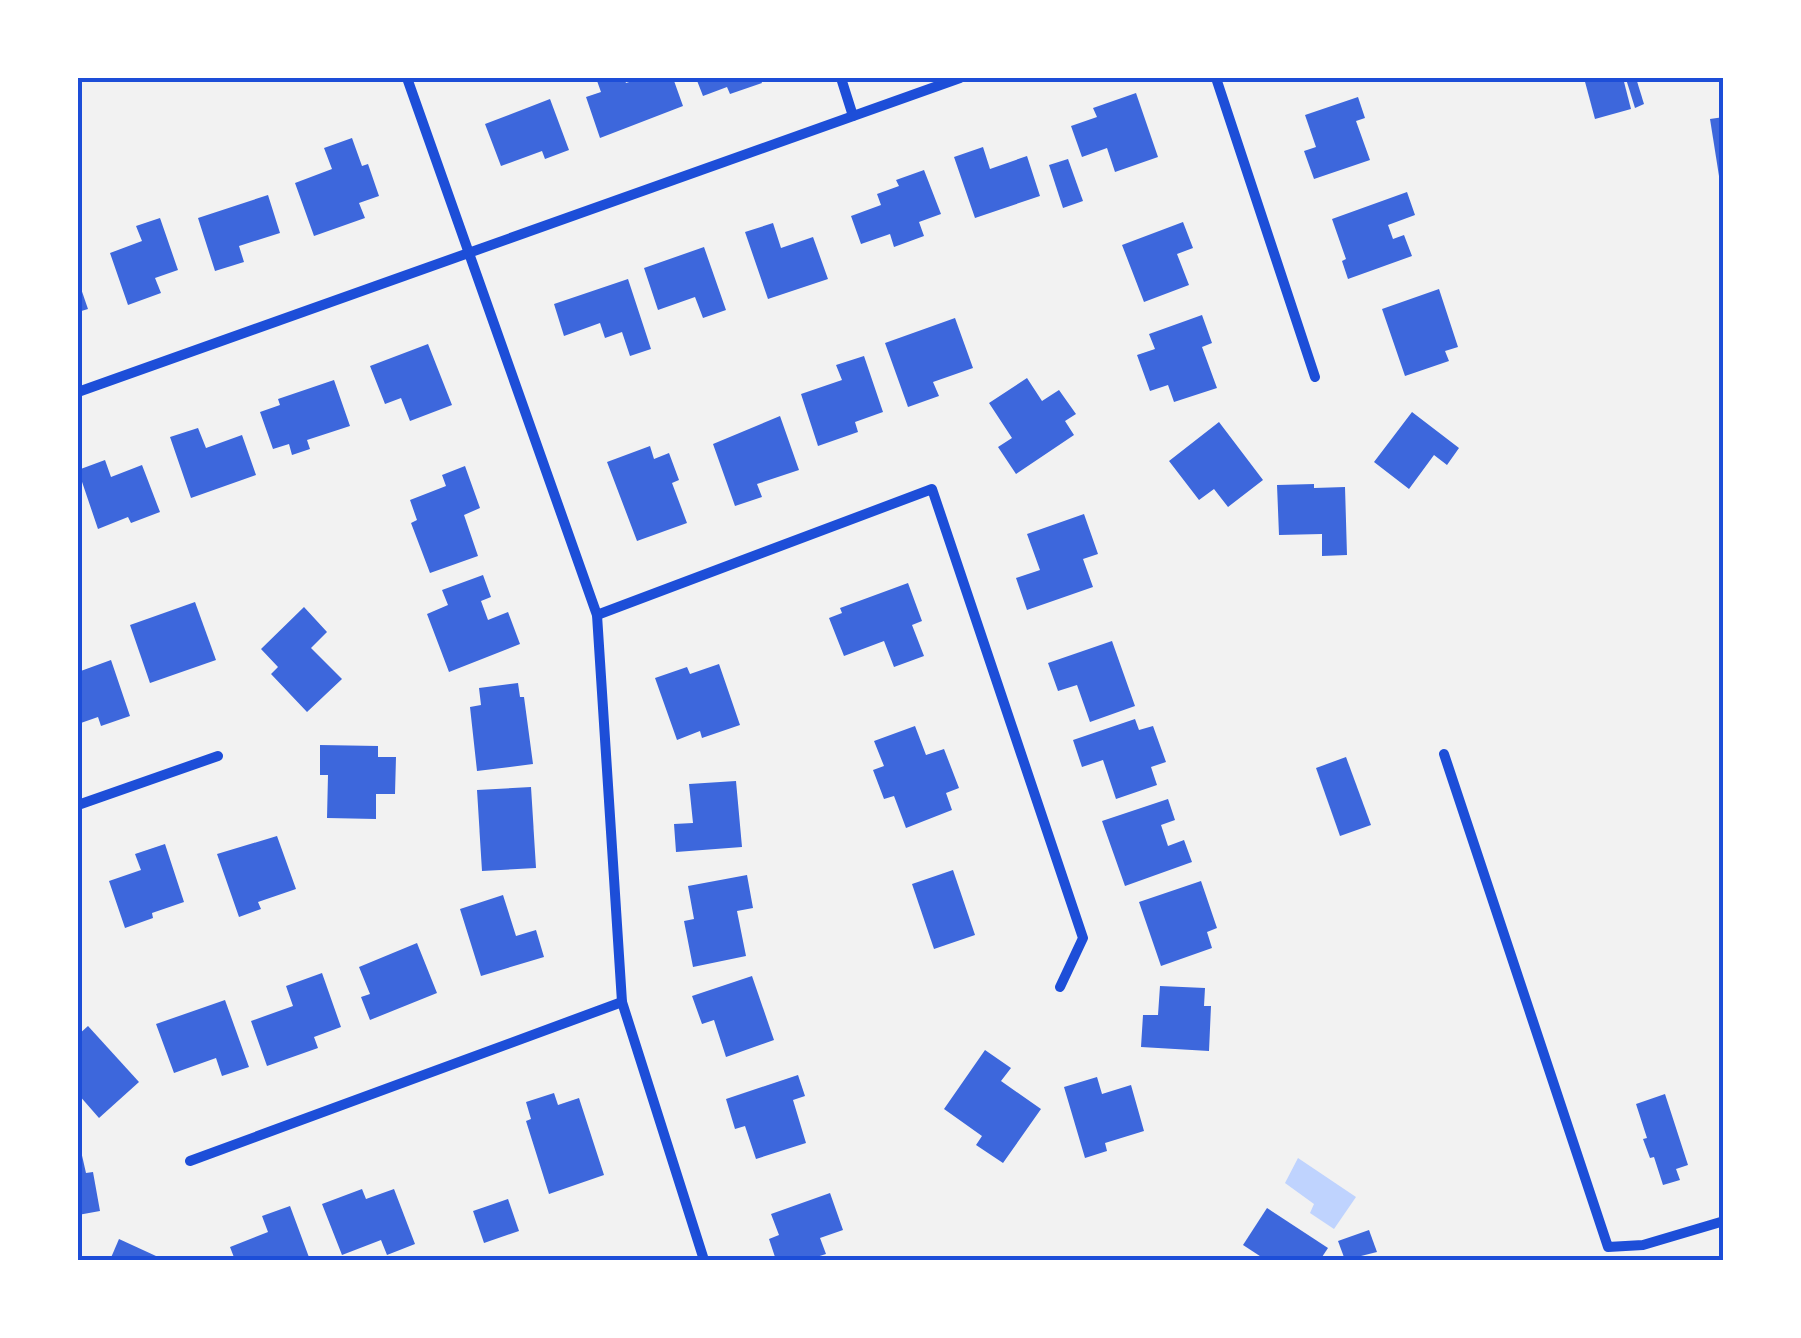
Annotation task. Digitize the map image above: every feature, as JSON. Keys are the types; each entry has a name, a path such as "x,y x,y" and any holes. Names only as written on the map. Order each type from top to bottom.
{"street":[{"path":"407,78 596,615 622,1002 704,1260"},
{"path":"841,78 854,116"},
{"path":"78,392 960,78"},
{"path":"1216,78 1315,377"},
{"path":"596,615 932,489 1083,938 1060,987"},
{"path":"1444,754 1608,1247 1644,1245 1724,1221"},
{"path":"78,805 218,756"},
{"path":"190,1161 622,1002"}],"water":[{"path":"1298,1158 1356,1197 1334,1229 1310,1213 1314,1204 1285,1183"}],"building":[{"path":"596,78 624,78 626,83 642,78 673,78 683,106 600,138 586,97 601,92"},
{"path":"696,78 760,78 762,83 730,94 727,87 703,96"},
{"path":"1584,78 1623,78 1631,109 1595,119"},
{"path":"1636,78 1644,104 1635,108 1626,79"},
{"path":"1136,93 1158,157 1115,172 1107,148 1082,157 1071,126 1097,117 1093,108"},
{"path":"1358,97 1365,118 1356,121 1370,160 1314,179 1304,151 1316,147 1305,115"},
{"path":"550,99 569,150 545,159 542,151 501,166 485,124"},
{"path":"1724,117 1724,175 1719,176 1710,119"},
{"path":"352,138 362,166 368,164 379,196 359,203 365,218 314,236 295,183 332,169 324,148"},
{"path":"983,147 990,169 1027,156 1040,196 975,218 954,157"},
{"path":"1068,159 1083,201 1063,208 1049,165"},
{"path":"924,170 941,214 919,222 924,236 894,247 890,234 861,244 851,216 881,205 877,194 899,186 896,180"},
{"path":"1407,192 1415,215 1388,225 1393,239 1404,235 1412,256 1348,279 1342,261 1346,259 1332,219"},
{"path":"268,195 280,233 239,246 244,262 215,271 198,218"},
{"path":"160,218 178,270 155,278 161,293 128,305 110,253 142,241 136,226"},
{"path":"1183,222 1193,248 1177,254 1189,285 1144,302 1122,245"},
{"path":"773,223 781,248 813,237 828,279 768,299 745,232"},
{"path":"704,247 726,310 703,318 695,297 658,310 644,268"},
{"path":"628,279 651,349 630,356 622,332 605,338 600,323 564,336 554,304"},
{"path":"78,280 88,309 78,312"},
{"path":"1439,289 1458,347 1445,351 1449,361 1405,376 1382,309"},
{"path":"1202,315 1212,343 1202,347 1217,388 1174,402 1168,385 1150,391 1137,355 1155,349 1149,334"},
{"path":"955,318 973,368 933,382 939,396 908,407 885,343"},
{"path":"428,344 452,405 410,421 401,398 385,404 370,366"},
{"path":"864,356 883,412 855,422 858,432 818,446 801,394 842,380 836,365"},
{"path":"1027,378 1042,401 1059,390 1076,414 1065,421 1074,435 1016,474 998,447 1012,438 989,403"},
{"path":"334,380 350,426 307,440 310,449 292,455 289,444 273,449 260,412 280,405 278,399"},
{"path":"1412,412 1459,448 1447,465 1434,455 1409,489 1374,462"},
{"path":"780,416 799,470 757,484 762,497 735,506 713,444"},
{"path":"1219,422 1263,480 1228,507 1214,489 1199,500 1169,461"},
{"path":"198,428 206,448 242,435 256,475 191,498 170,437"},
{"path":"650,446 654,459 669,453 679,480 672,483 687,523 637,541 607,462"},
{"path":"105,460 111,477 142,465 160,512 131,523 128,517 98,529 78,470"},
{"path":"465,466 480,508 464,515 478,556 430,573 411,523 417,520 410,500 446,486 442,475"},
{"path":"1314,484 1314,488 1345,487 1347,555 1322,556 1322,534 1279,535 1277,485"},
{"path":"1084,514 1098,554 1083,559 1093,587 1027,610 1016,578 1040,570 1027,534"},
{"path":"483,575 491,597 481,601 488,620 508,612 520,644 449,672 427,614 448,605 442,590"},
{"path":"908,583 922,621 912,625 924,656 894,667 884,641 844,656 829,618 842,613 840,608"},
{"path":"195,602 216,660 150,683 130,625"},
{"path":"304,607 327,632 311,648 342,679 307,712 271,674 278,667 261,649"},
{"path":"1112,641 1135,706 1090,722 1077,685 1058,691 1048,663"},
{"path":"111,660 130,716 101,726 98,717 78,724 78,672"},
{"path":"719,664 740,725 702,738 700,731 677,740 655,678 687,667 690,674"},
{"path":"518,683 520,697 524,697 533,764 477,771 470,707 481,705 479,688"},
{"path":"1135,719 1139,730 1153,726 1166,762 1151,767 1157,785 1116,799 1103,760 1082,767 1073,740"},
{"path":"915,726 926,755 944,749 959,788 946,793 952,810 906,828 894,796 884,799 873,770 884,766 874,741"},
{"path":"320,745 378,746 378,757 396,757 395,794 376,794 376,819 327,818 328,775 320,775"},
{"path":"1346,757 1371,825 1340,836 1316,768"},
{"path":"736,781 742,847 676,852 674,824 693,823 689,784"},
{"path":"531,787 536,868 482,871 477,790"},
{"path":"1168,799 1175,820 1161,825 1168,846 1184,840 1192,862 1125,886 1102,821"},
{"path":"277,836 296,889 258,902 261,909 239,917 217,854"},
{"path":"165,844 184,902 125,928 109,881 141,870 135,854"},
{"path":"953,870 975,935 934,949 912,884"},
{"path":"747,875 753,908 737,911 746,956 693,967 684,921 694,919 688,886"},
{"path":"1201,881 1217,928 1207,932 1212,948 1161,966 1139,902"},
{"path":"503,895 516,936 536,930 544,957 481,976 460,909"},
{"path":"417,943 437,993 370,1020 361,997 370,994 359,967"},
{"path":"322,973 341,1027 314,1037 318,1048 267,1066 251,1021 293,1006 286,986"},
{"path":"752,976 774,1040 726,1057 714,1020 702,1024 692,996"},
{"path":"1160,986 1205,988 1204,1006 1211,1006 1209,1051 1141,1047 1143,1015 1158,1015"},
{"path":"225,1000 249,1067 222,1076 216,1058 174,1073 156,1024"},
{"path":"88,1026 139,1082 99,1118 78,1094 78,1035"},
{"path":"985,1050 1011,1068 1001,1081 1041,1109 1003,1163 976,1145 982,1136 944,1109"},
{"path":"798,1075 805,1096 793,1100 806,1143 756,1159 745,1126 735,1129 726,1099"},
{"path":"1097,1077 1102,1094 1131,1085 1144,1131 1105,1143 1107,1151 1085,1158 1064,1087"},
{"path":"554,1093 558,1105 579,1098 604,1175 549,1194 526,1121 531,1119 526,1102"},
{"path":"1665,1094 1688,1165 1676,1169 1680,1180 1663,1185 1643,1139 1647,1138 1636,1104"},
{"path":"78,1138 86,1173 93,1172 100,1211 78,1215"},
{"path":"362,1189 366,1199 394,1189 415,1244 387,1255 381,1240 342,1255 322,1204"},
{"path":"830,1193 843,1230 820,1238 826,1254 807,1260 776,1260 769,1239 779,1235 771,1214"},
{"path":"508,1199 519,1231 484,1243 473,1211"},
{"path":"290,1206 310,1260 235,1260 230,1247 268,1232 262,1216"},
{"path":"1267,1208 1328,1248 1320,1260 1266,1260 1243,1245"},
{"path":"1369,1230 1377,1252 1345,1260 1338,1241"},
{"path":"119,1239 156,1256 154,1260 110,1260"}]}
